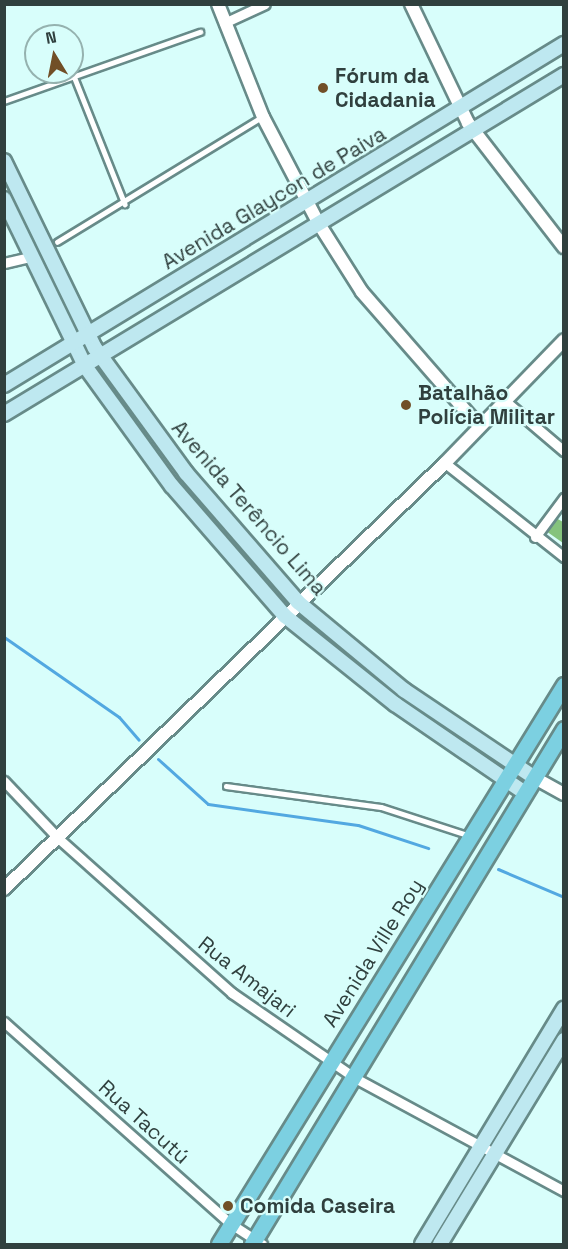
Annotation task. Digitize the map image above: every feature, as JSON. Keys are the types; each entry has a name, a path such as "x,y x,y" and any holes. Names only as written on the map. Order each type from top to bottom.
{"main road":[{"name":"Avenida Glaycon de Paiva","path":"4,385 307,203 564,44"},
{"name":"Avenida Glaycon de Paiva","path":"4,414 564,75"},
{"name":"Avenida Terêncio Lima","path":"4,161 8,181 100,357 162,443 298,602 404,690 535,778"},
{"name":"Avenida Terêncio Lima","path":"4,199 30,257 85,366 147,453 285,616 395,704 525,793"},
{"path":"147,453 162,443"},
{"name":"Avenida Ville Roy","path":"219,1245 451,868 518,766 564,685"},
{"path":"256,1243 564,729"},
{"path":"422,1245 564,1010"},
{"path":"441,1245 564,1040"}],"street":[{"path":"218,4 263,117 319,224 362,292 479,426"},
{"path":"224,23 265,4"},
{"path":"411,4 472,129 564,247"},
{"path":"4,263 30,257"},
{"path":"4,889 156,744 298,602 445,463 564,340"},
{"path":"504,400 564,451"},
{"path":"445,463 564,557"},
{"path":"536,537 564,498"},
{"name":"Avenida Terêncio Lima","path":"535,778 564,794"},
{"name":"Rua Amajari","path":"4,781 58,838 232,993 355,1078 482,1148 497,1152 564,1191"},
{"name":"Rua Tacutú","path":"4,1022 231,1224 256,1243"}],"lane":[{"path":"84,73 200,32"},
{"path":"4,101 52,84"},
{"path":"77,84 125,204"},
{"path":"57,242 125,204 263,117"},
{"path":"226,786 381,807 471,839"}],"green space":[{"path":"556,518 563,522 563,543 546,531"}],"waterway":[{"path":"4,637 119,717 139,740"},
{"path":"158,759 208,804 358,825 428,848"},
{"path":"498,869 564,897"}],"place":[{"name":"Fórum da Cidadania","path":"323,88"},
{"name":"Batalhão Polícia Militar","path":"406,405"},
{"name":"Comida Caseira","path":"228,1206"}]}
